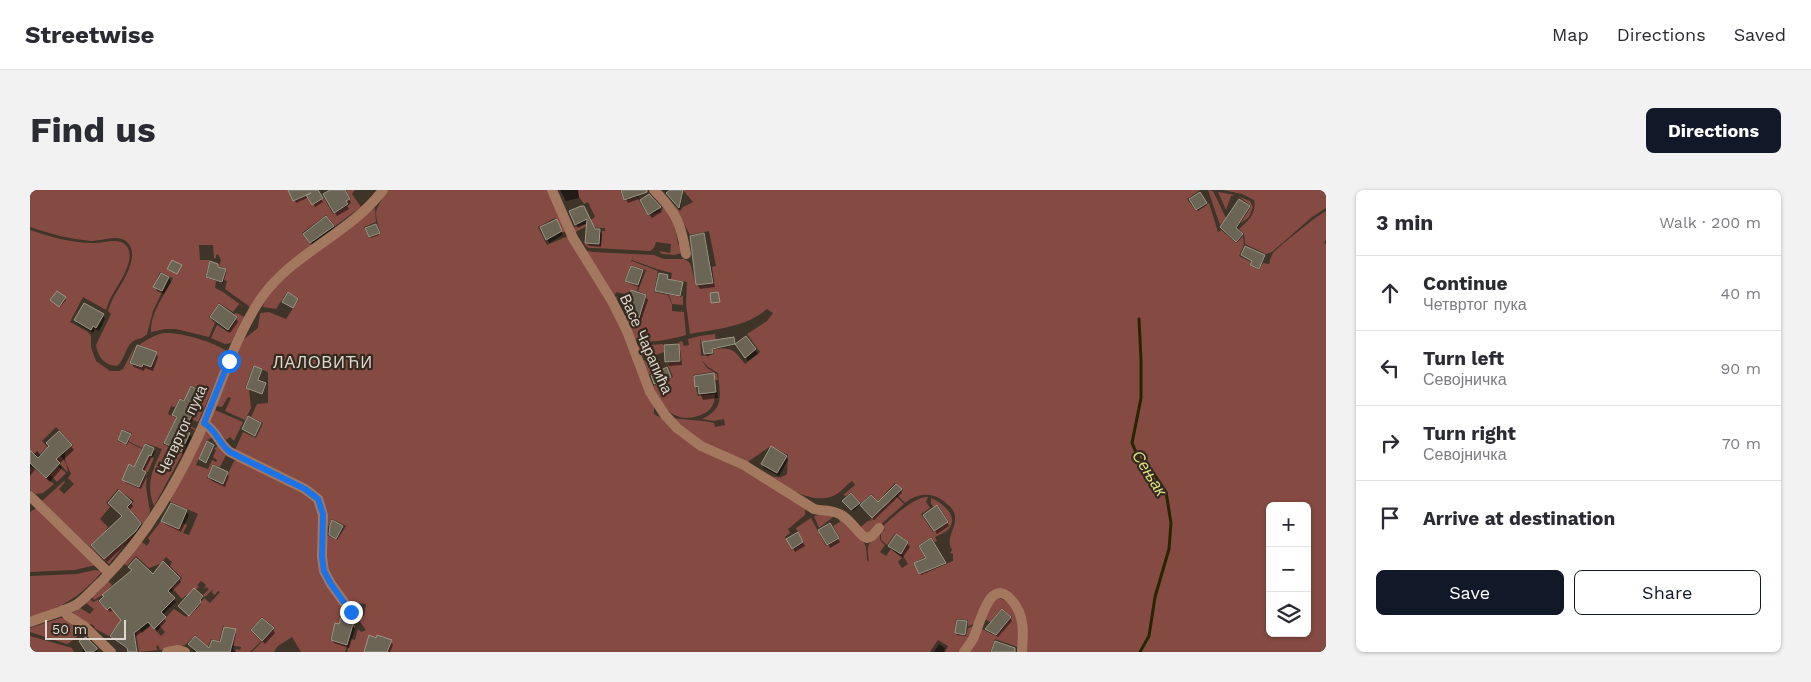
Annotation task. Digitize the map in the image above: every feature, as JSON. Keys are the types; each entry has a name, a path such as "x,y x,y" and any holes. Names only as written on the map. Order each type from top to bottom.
{"street":[{"name":"Четвртог пука","path":"30,622 77,604 109,573 135,542 161,506 204,423 243,329 263,296 290,267 367,209 383,190"},
{"name":"Васе Чарапића","path":"552,190 572,238 612,301 650,392 658,406 677,428 701,446 744,465 814,509 840,514 867,538 872,536 879,528"},
{"path":"654,190 677,218 681,227 686,254"},
{"path":"204,423 212,429 221,444 230,452 305,489 318,499 323,514 322,557 324,571 353,617"},
{"path":"30,496 109,573"},
{"path":"964,652 973,639 987,602 993,595 999,594 1010,599 1021,617 1023,626 1022,652"},
{"path":"63,610 68,616 84,626 111,652"},
{"path":"169,652 178,650 185,652"}],"shaded area":[{"path":"30,190 314,190 306,195 312,205 324,198 333,214 349,205 347,202 351,199 346,190 355,190 352,194 361,207 335,226 326,215 302,233 311,245 277,273 263,288 250,307 225,289 227,281 224,280 227,269 219,266 221,260 218,254 214,259 213,245 199,245 200,260 210,260 205,277 216,281 215,288 223,292 248,310 239,304 233,312 219,303 209,317 215,323 209,337 176,329 151,332 155,311 173,278 160,272 153,287 162,292 153,311 147,334 132,342 122,361 117,366 102,360 96,345 111,314 108,311 110,304 129,269 132,259 130,245 125,240 118,238 83,240 60,236 30,227"},
{"path":"388,190 548,190 566,231 562,233 555,218 538,227 547,245 568,236 609,299 654,405 654,414 661,418 673,431 697,448 741,468 805,508 805,515 788,529 790,533 785,537 792,550 804,543 796,528 811,518 826,546 840,538 833,526 840,522 835,514 863,540 869,562 868,546 880,534 880,540 885,545 880,552 886,556 891,549 902,558 898,562 902,568 908,564 902,554 909,542 895,533 887,545 881,540 881,533 885,530 884,528 880,530 909,504 928,497 926,502 930,508 921,514 933,532 949,522 938,505 933,507 931,498 935,500 948,510 951,515 952,524 948,530 935,537 937,541 935,542 931,537 918,546 925,557 917,561 920,568 917,570 919,575 953,561 953,554 950,553 952,550 950,538 955,515 954,511 942,500 937,497 921,495 905,503 897,495 903,490 895,483 883,496 890,502 896,496 904,504 869,535 859,528 868,521 878,519 870,520 884,508 871,494 861,503 851,492 846,496 843,495 855,485 852,481 830,497 821,498 802,494 783,485 758,468 772,476 783,476 787,474 788,455 771,446 746,463 713,449 670,417 714,423 715,427 725,425 724,419 714,421 702,419 718,406 720,394 718,373 708,367 701,359 707,368 717,374 718,380 715,380 713,372 693,375 698,396 715,394 710,409 701,415 688,418 677,416 668,411 655,392 641,359 656,365 658,370 648,375 653,386 673,377 667,363 681,361 679,342 682,341 684,346 689,345 688,339 700,336 715,334 717,349 734,351 745,364 760,352 747,334 767,321 773,313 767,309 741,324 690,334 686,304 687,282 675,280 673,290 678,295 683,296 683,305 672,304 669,295 672,273 632,260 633,255 631,263 632,261 658,271 654,292 668,295 672,311 684,312 686,335 660,341 638,341 630,333 618,306 622,309 624,315 640,319 647,295 638,291 646,270 631,265 624,281 638,287 637,291 631,290 629,295 616,292 614,297 627,300 614,298 583,250 654,255 664,259 684,259 691,266 696,286 714,283 712,267 716,266 709,231 690,235 673,204 680,211 683,207 693,202 683,190 1200,190 1187,199 1196,211 1209,203 1218,232 1221,230 1236,243 1243,236 1244,245 1239,256 1251,262 1249,265 1259,270 1263,263 1269,264 1273,253 1282,244 1326,211 1326,239 1324,243 1326,244 1326,652 1025,652 1017,604 1004,589 998,589 978,621 968,626 968,620 956,619 955,634 966,636 968,628 976,625 960,652 945,652 948,646 938,640 930,652 347,652 351,639 355,640 358,629 361,632 366,630 360,622 361,616 364,616 366,604 357,603 356,616 327,574 324,534 337,540 346,526 332,519 326,531 321,503 234,452 243,432 256,438 263,423 251,417 257,404 268,403 268,372 253,366 245,388 249,389 251,408 245,420 225,411 231,398 228,397 222,407 216,406 243,340 258,328 260,313 269,312 286,319 299,299 287,292 276,309 263,307 268,297 294,270 375,208 376,222 364,227 369,238 381,233 376,214 378,206","holes":["700,336 701,342 711,340 714,354 709,355 707,359 708,355 701,356"]},
{"path":"578,190 620,190 624,201 637,197 648,216 662,210 664,204 674,219 678,244 683,245 682,253 674,255 662,254 659,251 670,253 671,244 656,242 654,248 650,251 589,248 584,244 601,245 602,231 605,231 605,228 585,227 574,233 572,228 585,224 595,217 588,202 584,204 579,197"},
{"path":"1208,190 1213,191 1226,218 1220,225"},
{"path":"1223,190 1326,190 1326,208 1312,217 1272,252 1266,254 1245,244 1244,234 1239,229 1253,213 1254,200 1242,194"},
{"path":"1218,192 1235,195 1231,196 1226,210"},
{"path":"1238,196 1250,201 1253,207 1249,217 1241,223 1238,223 1234,218 1241,222 1251,206"},
{"path":"30,230 78,242 118,241 128,247 130,256 127,268 106,310 83,297 70,322 88,332 91,336 91,347 96,361 110,371 123,369 135,346 129,363 142,368 144,365 152,368 157,352 139,345 148,339 165,333 197,338 227,351 226,359 198,422 191,419 197,406 194,405 201,390 191,385 185,399 194,403 180,398 175,407 171,406 168,414 196,429 179,422 173,424 163,444 181,453 184,446 186,447 154,506 151,498 150,484 153,470 162,449 145,443 142,448 128,441 132,433 122,429 117,441 126,444 128,442 142,449 141,452 154,458 148,472 143,470 146,464 137,460 134,466 129,464 122,480 139,488 147,473 146,487 150,512 143,524 134,514 126,521 121,516 134,501 118,489 106,503 110,507 100,519 108,527 106,530 119,545 134,534 109,564 104,559 117,549 104,533 90,545 103,560 42,501 64,481 59,489 64,494 74,484 68,478 71,474 65,460 65,452 73,445 56,427 42,441 56,456 59,454 66,465 67,472 46,448 38,456 33,452 30,455"},
{"path":"237,313 244,317 231,343 225,344 211,338 217,325 228,332 238,317 234,314"},
{"path":"663,344 664,352 647,358 640,354 637,346"},
{"path":"215,410 243,422 234,441 230,437 226,440 231,446 210,421"},
{"path":"207,429 213,437 207,440 196,465 208,469 212,460 216,462 217,460 213,457 216,450 214,449 219,445 233,459 226,455 220,467 213,464 207,478 223,484 234,461 238,459 310,495 319,509 320,554 355,627 349,616 342,615 339,624 335,623 330,640 347,646 345,652 301,652 292,637 278,646 274,652 252,652 275,628 262,617 250,630 261,641 250,652 235,652 236,649 240,650 241,647 230,645 227,638 234,639 236,629 223,626 219,641 211,639 206,652 206,645 195,635 181,647 160,650 158,645 156,647 158,650 139,652 136,633 140,629 142,633 151,625 161,636 165,632 159,625 174,609 186,617 194,608 196,609 204,598 210,603 220,592 218,591 215,595 212,593 213,589 205,597 203,595 209,589 206,587 203,590 206,585 201,581 197,585 199,587 182,599 172,588 182,578 170,566 172,562 166,557 160,564 149,568 136,556 127,566 124,563 141,541 147,546 150,541 148,538 161,521 180,529 183,523 187,525 183,533 189,535 198,514 169,501"},
{"path":"32,466 54,484 43,493 36,494 30,490 30,469"},
{"path":"58,466 66,473 57,482 50,475"},
{"path":"38,507 96,565 74,570 30,572 30,512"},
{"path":"825,514 833,517 819,528 814,516"},
{"path":"95,570 101,571 101,573 77,596 30,618 30,576 77,574"},
{"path":"108,581 112,585 103,595 94,600 92,597"},
{"path":"996,597 1004,600 1014,610 1017,617 1020,648 995,639 990,652 966,652 981,626 983,626 982,629 993,634 997,626 983,618","holes":["1002,608 1012,617 1002,629 992,620"]},
{"path":"122,598 124,602 114,612 119,618 136,603 131,633 118,624 109,636 72,613 80,608 90,614 94,609 86,603 90,599 93,602 100,599 98,601 107,610"},
{"path":"64,618 85,630 67,644 30,632 30,628"},
{"path":"30,636 72,648 74,652 34,652 30,650"}],"building":[{"path":"288,190 318,190 323,198 312,205 306,195 293,201"},
{"path":"330,190 345,190 350,199 346,201 348,204 334,213 323,194"},
{"path":"621,190 647,190 647,192 624,200"},
{"path":"670,190 683,190 679,208 666,193"},
{"path":"1200,192 1207,203 1196,210 1189,199"},
{"path":"649,194 661,207 648,215 640,200"},
{"path":"1239,199 1250,206 1236,228 1243,234 1236,242 1220,227"},
{"path":"584,206 595,229 600,229 599,244 585,243 587,219 575,225 569,211"},
{"path":"326,216 334,226 310,243 303,234"},
{"path":"557,219 562,231 546,240 540,227"},
{"path":"376,224 380,233 369,237 365,228"},
{"path":"704,233 713,283 696,285 690,236"},
{"path":"1245,246 1265,255 1259,269 1250,265 1252,261 1241,255"},
{"path":"172,260 182,265 177,274 167,269"},
{"path":"210,261 218,264 218,267 226,269 222,282 206,277"},
{"path":"631,266 643,270 638,285 625,281"},
{"path":"161,273 169,277 162,291 153,287"},
{"path":"659,273 668,275 667,279 683,282 680,296 655,291"},
{"path":"631,290 646,295 639,318 625,312"},
{"path":"57,291 66,297 59,307 50,300"},
{"path":"288,292 298,299 293,308 282,302"},
{"path":"718,292 720,302 711,303 710,293"},
{"path":"84,303 104,314 96,328 93,326 91,330 74,320"},
{"path":"219,304 237,317 228,330 210,317"},
{"path":"746,336 756,349 745,358 735,344"},
{"path":"734,337 735,344 712,349 713,353 704,354 702,342"},
{"path":"679,344 680,361 665,362 664,345"},
{"path":"137,345 157,352 151,367 143,364 142,367 130,363"},
{"path":"254,366 262,369 258,380 266,383 262,394 246,388"},
{"path":"667,367 671,377 654,384 651,375"},
{"path":"714,373 716,392 699,394 698,386 695,387 694,376"},
{"path":"191,386 200,391 193,405 196,406 185,430 190,433 181,452 164,443 177,417 172,415 180,399 184,401"},
{"path":"248,416 261,423 255,436 242,429"},
{"path":"122,430 131,434 126,444 118,440"},
{"path":"59,431 72,445 56,459 60,463 46,478 30,463 30,450 38,458 49,446 46,443"},
{"path":"207,441 214,445 206,463 199,459"},
{"path":"145,444 154,448 142,470 146,472 139,487 122,480 129,464 134,467"},
{"path":"771,446 787,456 777,473 761,464"},
{"path":"213,465 228,472 223,484 208,477"},
{"path":"896,484 902,489 872,518 860,505 871,495 878,502"},
{"path":"119,490 132,502 127,507 141,523 136,531 104,559 91,545 122,516 108,503"},
{"path":"851,493 860,503 851,510 842,501"},
{"path":"171,503 187,510 179,529 161,521"},
{"path":"937,505 948,522 934,531 923,515"},
{"path":"332,520 343,526 336,539 329,535"},
{"path":"830,523 839,538 827,545 818,530"},
{"path":"798,532 803,542 792,549 786,539"},
{"path":"896,534 908,542 901,554 888,546"},
{"path":"931,538 946,563 919,574 914,563 926,558 919,546"},
{"path":"136,558 153,574 163,561 180,578 168,591 175,598 161,612 166,617 154,629 148,622 134,633 137,652 128,652 127,648 110,636 121,620 110,607 107,610 99,601 104,596 102,595 132,570 128,567"},
{"path":"194,588 203,596 200,600 201,602 189,616 178,606"},
{"path":"1002,609 1011,617 996,635 985,629"},
{"path":"342,615 345,616 348,622 353,624 347,645 331,640 335,623 339,624"},
{"path":"262,618 274,628 262,641 251,630"},
{"path":"957,620 967,621 965,635 955,633"},
{"path":"224,627 236,629 230,652 197,652 188,644 195,636 209,648 212,640 220,642"},
{"path":"369,635 376,638 377,635 392,640 387,652 364,652"},
{"path":"86,637 97,648 93,652 86,652 79,641"},
{"path":"995,641 1015,648 1015,652 991,652"}],"waterway":[{"name":"Сењак","path":"1139,319 1141,398 1132,443 1139,459 1156,477 1166,492 1171,523 1169,549 1155,597 1149,636 1140,652"}],"district":[{"name":"ЛАЛОВИЋИ","path":"323,362"}],"route":[{"path":"229,361 204,423 212,429 221,444 230,452 305,489 318,499 323,514 322,557 324,571 351,612"}]}
